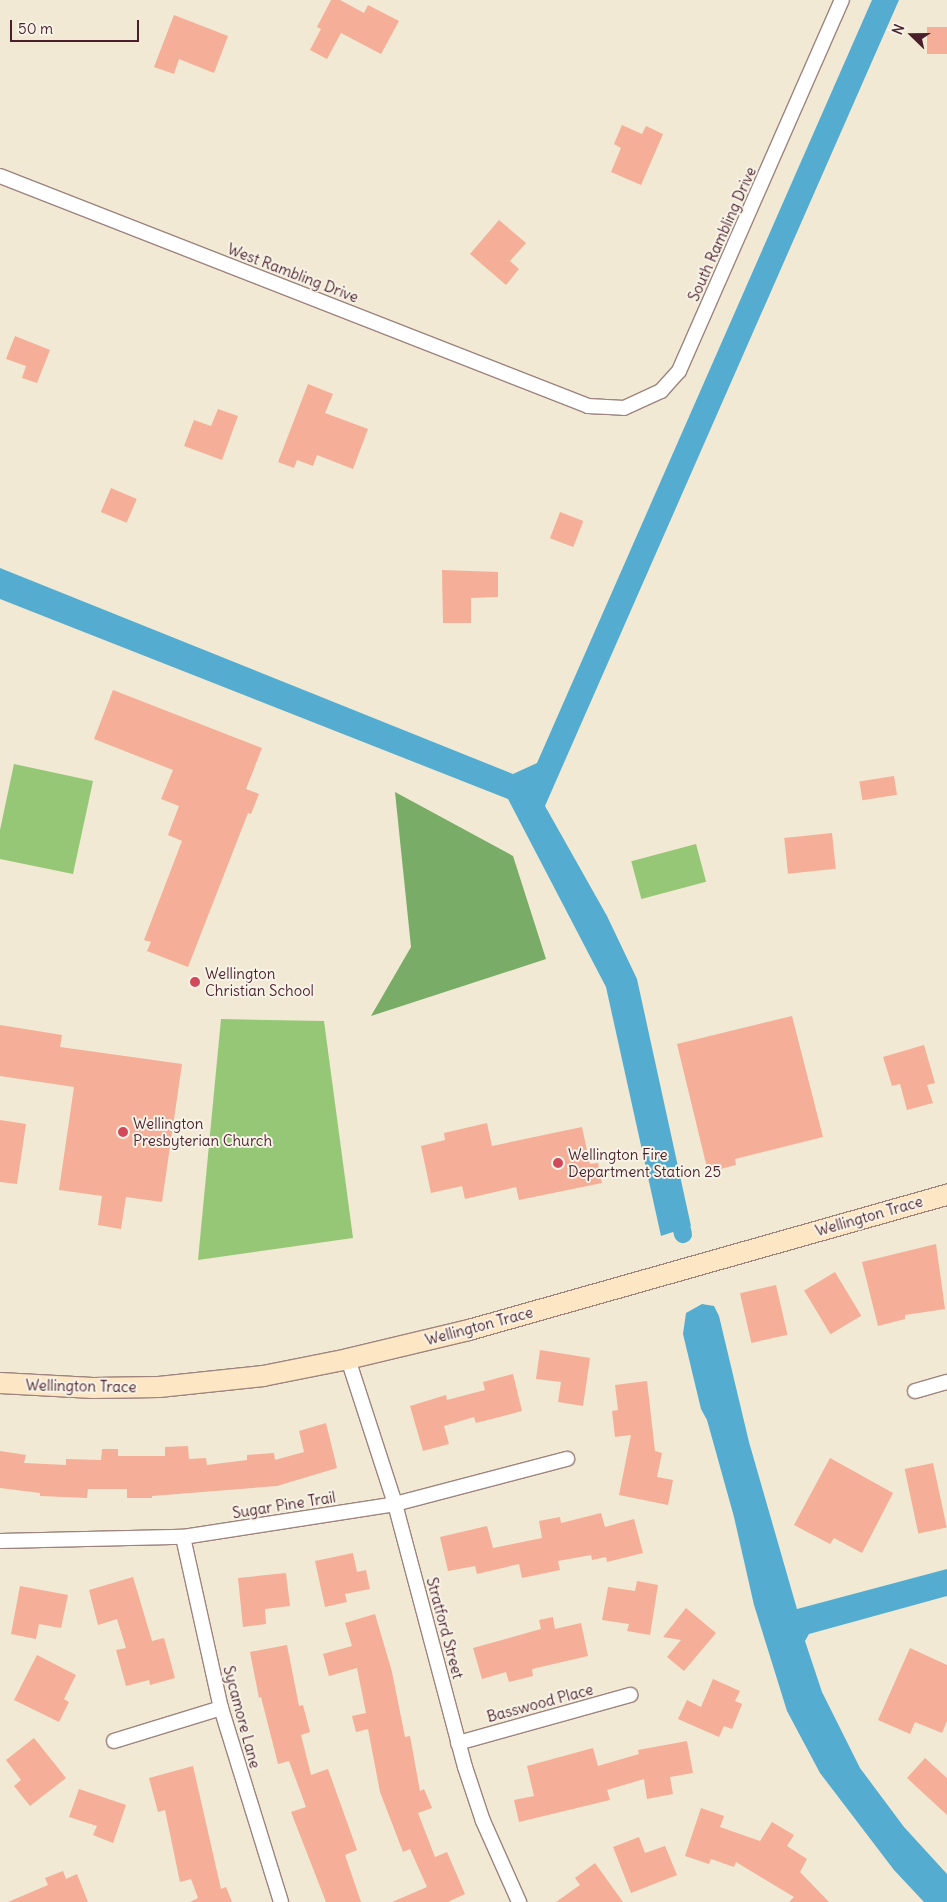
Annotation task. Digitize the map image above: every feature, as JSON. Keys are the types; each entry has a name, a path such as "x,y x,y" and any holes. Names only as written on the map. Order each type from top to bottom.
{"street":[{"name":"South Rambling Drive","path":"573,400 602,408 630,406 661,391 679,371 842,0"},
{"name":"West Rambling Drive","path":"0,176 573,400"},
{"name":"Wellington Trace","path":"0,1383 93,1388 159,1386 262,1376 348,1359 469,1330 947,1195"},
{"name":"Stratford Street","path":"348,1359 395,1504 458,1743 483,1821 519,1902"},
{"path":"914,1391 947,1382"},
{"name":"Sugar Pine Trail","path":"0,1541 183,1537 395,1504 567,1459"},
{"name":"Sycamore Lane","path":"183,1537 221,1708 281,1902"},
{"name":"Basswood Place","path":"458,1743 630,1695"},
{"path":"114,1741 221,1708"}],"green space":[{"path":"14,764 93,781 73,874 0,859 0,830"},
{"path":"395,792 513,856 546,959 371,1016 411,947"},
{"path":"696,844 706,882 641,899 631,861"},
{"path":"221,1019 324,1021 353,1238 198,1260"}],"water":[{"path":"872,0 899,0 545,806 607,916 637,979 691,1226 661,1236 606,987 508,799 0,599 0,568 513,774 537,763"},
{"path":"702,1304 714,1306 719,1316 749,1442 797,1609 947,1569 947,1596 809,1634 805,1641 822,1692 860,1768 904,1827 947,1874 947,1902 924,1902 894,1870 820,1773 787,1711 754,1605 734,1517 707,1420 701,1409 683,1334 686,1313"}],"building":[{"path":"331,0 340,0 364,13 368,5 399,21 381,54 341,33 327,59 310,50 321,29 317,27"},
{"path":"174,15 228,36 214,73 179,59 174,74 154,67"},
{"path":"927,27 947,27 947,54 927,54"},
{"path":"622,125 642,134 646,126 663,134 641,185 611,172 621,148 614,144"},
{"path":"499,220 526,243 510,261 519,269 506,285 470,254"},
{"path":"15,336 50,350 37,383 22,378 26,366 6,359"},
{"path":"308,384 333,394 325,413 368,429 353,469 317,455 313,466 297,460 294,468 278,462"},
{"path":"218,409 238,416 222,460 184,446 194,420 211,426"},
{"path":"111,488 137,499 127,523 101,512"},
{"path":"560,512 583,521 573,547 550,538"},
{"path":"442,570 498,572 498,597 471,598 471,623 443,623"},
{"path":"113,690 262,748 246,789 259,794 251,814 248,813 188,967 147,951 151,942 144,940 182,841 168,835 179,806 161,799 173,770 94,739"},
{"path":"894,776 897,795 862,800 859,781"},
{"path":"832,833 836,869 788,874 784,838"},
{"path":"792,1016 823,1137 735,1159 736,1165 708,1172 677,1044"},
{"path":"0,1025 62,1035 60,1047 182,1064 162,1202 126,1197 121,1229 98,1225 102,1196 59,1190 74,1087 0,1076"},
{"path":"924,1045 935,1083 927,1085 933,1103 907,1110 900,1084 892,1086 883,1057"},
{"path":"0,1120 26,1124 17,1184 0,1182"},
{"path":"487,1123 492,1146 582,1127 590,1164 598,1163 602,1183 519,1200 516,1187 465,1199 462,1186 431,1193 421,1146 445,1140 444,1133"},
{"path":"936,1244 945,1309 905,1315 905,1319 878,1326 862,1262"},
{"path":"835,1272 861,1316 830,1334 804,1291"},
{"path":"776,1285 787,1335 751,1343 740,1293"},
{"path":"540,1350 590,1358 583,1406 558,1402 561,1382 536,1379"},
{"path":"513,1374 522,1411 476,1423 474,1417 444,1426 449,1444 423,1451 410,1406 446,1395 447,1400 485,1390 483,1382"},
{"path":"647,1381 655,1451 662,1453 657,1477 673,1480 668,1505 619,1495 631,1435 615,1437 612,1411 618,1410 615,1385"},
{"path":"326,1423 337,1468 277,1486 152,1496 152,1498 127,1498 127,1489 88,1489 87,1498 40,1496 40,1493 0,1488 0,1451 26,1455 24,1463 66,1465 66,1459 101,1460 102,1449 118,1449 118,1456 165,1456 165,1447 188,1446 189,1459 206,1458 207,1465 247,1460 247,1455 274,1453 275,1460 304,1452 299,1431"},
{"path":"830,1458 893,1493 862,1553 834,1538 830,1544 794,1525"},
{"path":"933,1463 947,1528 918,1534 905,1469"},
{"path":"601,1513 605,1527 634,1519 643,1553 607,1562 606,1557 592,1560 591,1555 558,1561 560,1570 522,1578 519,1564 477,1574 475,1566 448,1571 440,1537 487,1526 493,1548 542,1538 539,1521 560,1517 561,1523"},
{"path":"353,1553 357,1572 366,1570 370,1589 345,1594 347,1602 325,1607 315,1561"},
{"path":"286,1573 290,1606 265,1609 266,1624 243,1627 238,1578"},
{"path":"133,1577 152,1641 164,1638 175,1678 150,1685 149,1680 126,1686 116,1650 126,1648 117,1619 98,1625 89,1590"},
{"path":"637,1581 658,1585 650,1635 627,1631 629,1624 602,1620 608,1587 635,1591"},
{"path":"20,1586 68,1595 61,1628 39,1624 36,1639 11,1634"},
{"path":"686,1608 716,1633 684,1671 667,1657 681,1640 663,1637"},
{"path":"375,1614 392,1672 405,1737 410,1736 420,1791 424,1789 432,1808 418,1813 435,1857 447,1852 465,1894 448,1902 392,1902 427,1887 410,1849 403,1852 380,1792 368,1729 356,1732 352,1716 366,1713 357,1668 329,1676 323,1654 352,1646 345,1623"},
{"path":"553,1617 555,1629 581,1623 588,1656 532,1669 533,1676 509,1682 506,1672 482,1679 473,1648 541,1629 539,1620"},
{"path":"287,1645 299,1706 303,1705 310,1732 301,1735 311,1775 328,1769 357,1850 345,1855 361,1902 326,1902 291,1812 306,1807 289,1761 278,1764 261,1697 259,1698 250,1652"},
{"path":"910,1648 947,1665 947,1721 942,1733 915,1722 910,1734 878,1720"},
{"path":"37,1655 76,1675 64,1699 69,1702 59,1722 14,1700"},
{"path":"713,1679 740,1691 735,1701 742,1704 732,1729 724,1726 719,1737 678,1719 687,1700 701,1707"},
{"path":"34,1738 66,1778 30,1806 14,1786 21,1780 6,1760"},
{"path":"687,1741 693,1773 670,1777 673,1794 647,1799 644,1779 607,1790 610,1800 519,1822 514,1800 534,1796 527,1766 593,1748 598,1766 639,1754 638,1750"},
{"path":"925,1758 947,1778 947,1815 907,1778"},
{"path":"193,1766 221,1889 226,1887 232,1902 190,1902 198,1898 191,1879 180,1882 165,1810 158,1812 149,1778"},
{"path":"79,1789 126,1805 113,1843 93,1835 97,1826 69,1817"},
{"path":"701,1808 724,1816 720,1827 760,1841 772,1822 794,1835 787,1846 807,1859 800,1872 829,1902 789,1902 794,1897 736,1862 734,1867 711,1859 709,1864 685,1856"},
{"path":"639,1837 645,1853 665,1846 677,1875 631,1893 613,1847"},
{"path":"595,1863 623,1902 556,1902 580,1885 575,1878"},
{"path":"63,1871 66,1879 77,1874 88,1902 8,1902 48,1885 45,1878"}],"waterway":[{"path":"676,1206 683,1234"}],"place":[{"name":"Wellington Christian School","path":"195,982"},
{"name":"Wellington Presbyterian Church","path":"123,1132"},
{"name":"Wellington Fire Department Station 25","path":"558,1163"}]}
